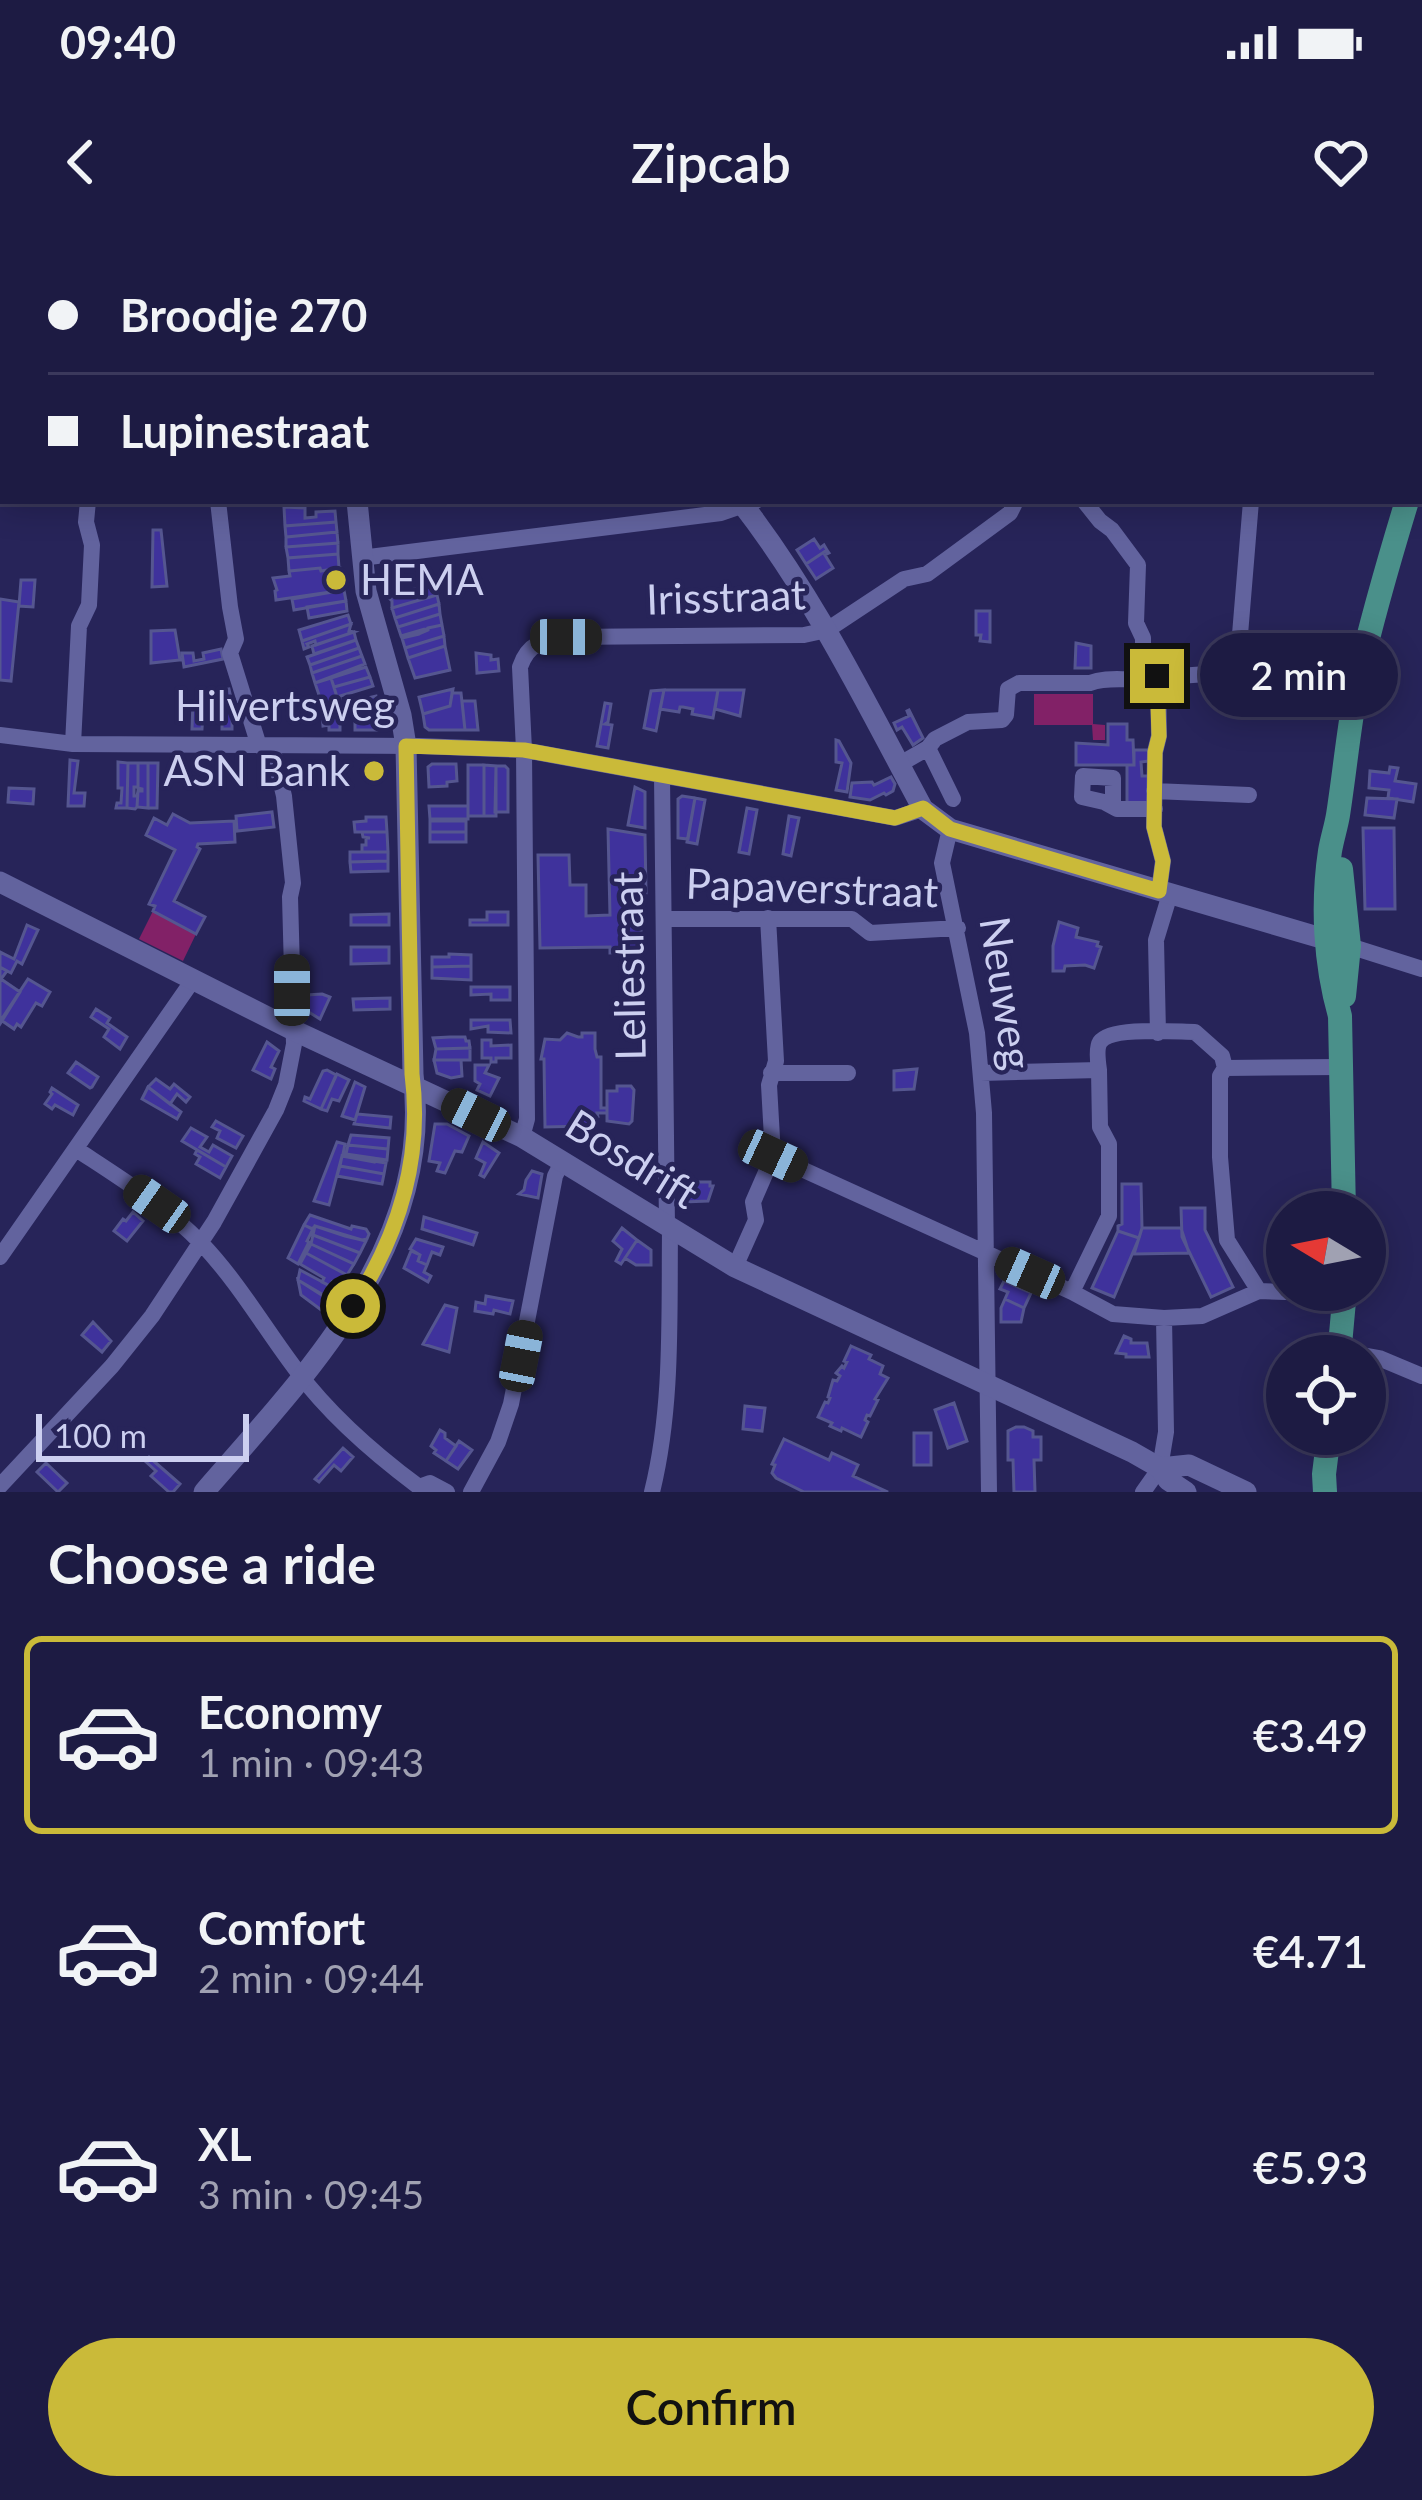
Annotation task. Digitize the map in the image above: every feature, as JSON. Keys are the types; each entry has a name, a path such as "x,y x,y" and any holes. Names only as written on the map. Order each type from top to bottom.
{"main road":[{"path":"1344,1191 1338,818 1358,681 1406,504"},
{"path":"1322,1486 1326,1455"}],"street":[{"path":"73,743 79,626 88,605 91,566 88,504"},
{"path":"0,1486 152,1316 201,1243 283,1096 294,1044 293,883 284,796 230,653 236,639 218,504"},
{"path":"204,1492 340,1327 390,1240 409,1175 416,1100 406,746 365,591 357,504"},
{"path":"361,558 722,513 744,504"},
{"path":"748,504 827,630 923,808 950,829 1422,969"},
{"name":"Irisstraat","path":"522,1137 526,1119 520,667 530,648 566,637 804,635 827,630 904,579 927,574 1010,513 1014,504"},
{"path":"1086,504 1138,565 1136,623 1159,736 1154,827 1165,892 1156,940 1158,1033"},
{"path":"1237,671 1251,504"},
{"path":"900,764 968,722 1006,718 1012,685 1281,671"},
{"name":"Hilvertsweg","path":"0,735 73,743 524,750 895,818 923,808"},
{"path":"928,748 952,799"},
{"name":"Leliestraat","path":"652,1492 667,1376 662,776"},
{"path":"1113,806 1113,778 1083,776 1080,797 1118,809 1155,800 1250,795"},
{"name":"Neuweg","path":"950,829 942,863 958,928 981,1073 989,1492"},
{"name":"Bosdrift","path":"0,882 293,1030 522,1137 735,1267 1160,1468 1186,1492"},
{"path":"735,1267 756,1220 753,1202 773,1156 769,1085 776,1061 768,917"},
{"name":"Papaverstraat","path":"665,919 852,919 870,933 958,928"},
{"path":"0,1257 193,980"},
{"path":"1072,1292 1109,1216 1108,1144 1100,1127 1102,1039 1123,1032 1196,1032 1222,1055 1226,1068"},
{"path":"1226,1068 1342,1067"},
{"path":"1226,1068 1220,1076 1220,1157 1227,1240 1259,1291"},
{"path":"981,1073 1099,1070"},
{"path":"771,1073 848,1073"},
{"path":"76,1149 157,1204 201,1243 244,1293 301,1377 372,1449 417,1489 430,1483 447,1492"},
{"path":"773,1156 1113,1314 1202,1316 1266,1291"},
{"path":"471,1492 498,1442 511,1404 562,1160"},
{"path":"1143,1492 1160,1468 1166,1432 1164,1318"},
{"path":"1386,1361 1422,1376"},
{"name":"Bosdrift","path":"1160,1468 1189,1465 1246,1492"}],"shaded area":[{"path":"1034,694 1093,694 1093,724 1105,725 1105,740 1093,740 1092,725 1034,725"},
{"path":"153,911 196,934 183,961 139,939"}],"building":[{"path":"284,507 305,508 305,518 335,511 336,522 285,526"},
{"path":"336,522 337,532 286,537 285,526"},
{"path":"153,530 161,530 167,586 152,587"},
{"path":"337,532 338,543 286,547 286,537"},
{"path":"814,539 827,550 806,564 797,550"},
{"path":"338,543 338,554 288,558 286,547"},
{"path":"827,550 833,568 816,579 806,564"},
{"path":"338,554 339,568 289,571 288,558"},
{"path":"340,568 344,590 276,600 273,578"},
{"path":"21,580 35,580 33,607 19,606"},
{"path":"436,586 437,595 392,608 389,598"},
{"path":"344,590 346,601 294,610 292,599"},
{"path":"437,595 439,604 395,618 392,608"},
{"path":"0,599 19,602 11,681 0,680"},
{"path":"346,601 347,611 309,618 307,607"},
{"path":"439,604 440,614 398,627 395,618"},
{"path":"976,611 990,611 990,642 976,635"},
{"path":"440,614 442,625 401,636 398,627"},
{"path":"348,615 351,624 302,641 299,630"},
{"path":"351,624 349,631 354,632 316,645 315,641 304,649 302,641"},
{"path":"442,625 444,636 405,648 402,638"},
{"path":"175,630 180,660 151,663 151,631"},
{"path":"354,632 356,640 314,654 312,646"},
{"path":"444,636 445,646 408,658 405,648"},
{"path":"356,640 359,648 310,665 307,657"},
{"path":"1076,643 1091,646 1091,668 1075,668"},
{"path":"445,646 450,670 415,678 408,658"},
{"path":"359,648 362,656 312,673 310,665"},
{"path":"221,649 223,659 184,667 182,653 193,653 194,661 204,659 203,653"},
{"path":"476,653 498,659 499,671 477,673"},
{"path":"362,656 365,664 315,683 312,673"},
{"path":"366,667 370,677 334,687 331,678"},
{"path":"370,677 373,686 337,697 334,687"},
{"path":"331,678 340,696 340,730 323,726 315,683"},
{"path":"229,689 232,729 222,729 222,690"},
{"path":"453,689 450,706 423,714 419,697"},
{"path":"664,690 656,731 644,728 651,691"},
{"path":"664,690 718,690 713,718 683,707 679,712 660,709"},
{"path":"718,690 744,690 740,716 715,709"},
{"path":"212,692 212,708 203,711 202,729 192,729 193,702 206,702 205,694"},
{"path":"452,693 461,693 465,730 429,730 423,714 450,706"},
{"path":"376,696 380,714 347,713 347,703"},
{"path":"462,701 475,701 478,730 465,730"},
{"path":"605,703 611,704 605,724 612,725 608,748 597,746"},
{"path":"909,710 923,738 913,745 894,723 909,716"},
{"path":"355,713 380,714 382,727 355,730"},
{"path":"1108,724 1127,724 1134,765 1076,765 1076,743 1108,745"},
{"path":"836,740 851,763 847,792 836,790 842,763 836,762"},
{"path":"1134,750 1149,750 1149,761 1141,762 1142,776 1149,776 1149,806 1127,806 1127,765 1134,765"},
{"path":"70,760 78,761 74,793 85,793 84,806 68,806"},
{"path":"118,762 128,763 127,808 116,808 122,788 118,788"},
{"path":"128,763 138,763 135,809 127,808"},
{"path":"138,763 148,763 148,808 137,807 138,791 142,791"},
{"path":"148,763 158,763 157,808 148,808"},
{"path":"432,764 456,764 457,781 429,787"},
{"path":"468,765 484,765 484,816 468,816"},
{"path":"484,765 496,766 496,816 484,816"},
{"path":"496,766 508,769 508,812 495,812"},
{"path":"1390,767 1398,768 1395,781 1416,784 1413,802 1388,798 1389,790 1369,788 1370,771 1389,773"},
{"path":"891,777 895,784 886,795 870,800 850,797 852,783 874,785"},
{"path":"635,787 645,792 645,828 628,825"},
{"path":"9,788 34,789 33,804 8,802"},
{"path":"695,798 688,839 678,838 678,799"},
{"path":"695,798 705,800 697,844 687,842"},
{"path":"1367,798 1397,799 1394,818 1365,815"},
{"path":"429,806 468,806 468,819 430,819"},
{"path":"747,808 757,810 749,854 739,852"},
{"path":"272,812 274,827 237,831 236,816"},
{"path":"173,814 190,823 234,821 235,842 198,844 200,849 174,901 205,917 196,934 153,911 155,906 149,904 175,850 146,835 154,818 167,825"},
{"path":"789,816 799,818 791,856 783,854"},
{"path":"366,817 386,817 387,832 355,832 354,822 366,821"},
{"path":"430,821 466,821 466,832 430,832"},
{"path":"1363,828 1394,828 1395,909 1365,909"},
{"path":"608,829 645,835 641,952 610,953 610,947 540,948 538,855 569,855 570,885 586,885 586,916 610,915"},
{"path":"362,832 387,832 388,852 362,852 370,838"},
{"path":"430,832 466,832 466,842 430,842"},
{"path":"350,852 388,852 388,861 350,862"},
{"path":"388,861 388,871 351,872 350,862"},
{"path":"487,912 508,912 508,925 470,925 470,920 487,920"},
{"path":"389,914 389,925 351,925 351,915"},
{"path":"1059,922 1078,928 1076,937 1098,942 1101,947 1094,968 1065,966 1064,971 1053,971"},
{"path":"27,925 38,930 22,964 17,961 11,973 0,967 0,952 14,959"},
{"path":"351,947 389,947 389,963 351,964"},
{"path":"471,955 471,966 432,967 432,957"},
{"path":"471,966 471,980 432,978 432,967"},
{"path":"0,967 7,971 1,979 20,992 0,1024"},
{"path":"28,979 50,992 42,1006 36,1003 21,1027 17,1024 14,1029 1,1020"},
{"path":"471,987 510,987 510,1000 471,995"},
{"path":"307,995 330,997 320,1019 307,1011"},
{"path":"390,998 390,1009 354,1010 353,999"},
{"path":"96,1009 127,1037 120,1049 104,1037 109,1029 91,1017"},
{"path":"471,1020 510,1020 511,1033 488,1032 488,1026 471,1029"},
{"path":"567,1033 582,1037 582,1033 595,1033 597,1057 601,1057 601,1108 607,1108 607,1113 597,1113 594,1123 587,1126 545,1127 541,1059 545,1039 560,1040"},
{"path":"465,1037 470,1048 436,1049 433,1038"},
{"path":"482,1040 491,1040 491,1046 511,1045 511,1058 491,1062 491,1058 482,1058"},
{"path":"267,1042 279,1051 271,1079 253,1070"},
{"path":"470,1048 470,1060 434,1060 436,1049"},
{"path":"434,1060 461,1060 462,1076 437,1073"},
{"path":"76,1062 98,1077 92,1087 68,1073"},
{"path":"475,1065 489,1065 485,1073 499,1078 490,1096 477,1090"},
{"path":"917,1069 914,1089 894,1090 894,1071"},
{"path":"327,1070 336,1075 321,1109 304,1101 310,1099"},
{"path":"337,1074 349,1080 339,1101 332,1099 327,1111 321,1109"},
{"path":"156,1079 170,1089 174,1084 190,1097 186,1102 177,1094 170,1104 148,1087"},
{"path":"355,1082 365,1087 355,1120 342,1116"},
{"path":"617,1086 634,1090 629,1124 607,1121 607,1091 617,1091"},
{"path":"148,1087 181,1112 177,1119 142,1099"},
{"path":"52,1088 78,1105 73,1115 45,1104"},
{"path":"357,1114 391,1117 390,1128 354,1124"},
{"path":"216,1121 243,1136 236,1148 217,1138 220,1131 212,1127"},
{"path":"435,1124 447,1124 469,1136 445,1173 437,1171 440,1163 429,1161"},
{"path":"191,1128 207,1137 200,1147 209,1152 213,1145 232,1156 226,1167 182,1141"},
{"path":"351,1135 389,1138 388,1149 348,1145"},
{"path":"337,1142 345,1144 343,1154 374,1158 374,1162 342,1156 329,1205 314,1201"},
{"path":"483,1142 499,1153 484,1177 480,1175 485,1163 476,1158"},
{"path":"348,1145 388,1149 387,1160 346,1154"},
{"path":"197,1150 226,1167 220,1178 196,1164"},
{"path":"342,1156 386,1163 384,1174 340,1166"},
{"path":"340,1166 384,1174 382,1184 337,1176"},
{"path":"532,1171 542,1174 538,1198 519,1194"},
{"path":"694,1182 713,1186 708,1201 684,1202 684,1187 694,1187"},
{"path":"1122,1184 1141,1184 1139,1238 1118,1231"},
{"path":"1181,1208 1205,1208 1205,1230 1233,1287 1211,1297 1182,1237"},
{"path":"133,1212 143,1221 127,1241 114,1231"},
{"path":"310,1215 351,1229 366,1229 369,1234 362,1240 312,1229 304,1225"},
{"path":"424,1217 477,1233 473,1245 422,1229"},
{"path":"304,1225 313,1229 298,1264 288,1258"},
{"path":"315,1226 366,1241 360,1253 313,1235"},
{"path":"622,1228 637,1240 621,1264 616,1261 622,1249 613,1241"},
{"path":"1142,1228 1181,1228 1189,1253 1134,1254"},
{"path":"1118,1231 1139,1238 1114,1297 1092,1288"},
{"path":"313,1235 360,1253 354,1264 311,1244"},
{"path":"416,1239 443,1247 440,1255 432,1252 427,1265 418,1261 420,1255 410,1249"},
{"path":"637,1240 651,1250 651,1265 636,1265 625,1258"},
{"path":"311,1244 354,1264 347,1275 306,1253"},
{"path":"411,1251 427,1265 428,1282 404,1268"},
{"path":"306,1253 347,1275 340,1287 322,1282 324,1278 300,1264"},
{"path":"300,1270 340,1287 332,1300 298,1280"},
{"path":"298,1280 331,1301 324,1312 301,1295"},
{"path":"1004,1281 1031,1293 1024,1308 1005,1299 1008,1292 1000,1289"},
{"path":"486,1296 513,1301 510,1314 475,1311 476,1302 485,1304"},
{"path":"1005,1299 1024,1308 1021,1322 1001,1322"},
{"path":"445,1305 457,1308 449,1352 423,1344"},
{"path":"93,1322 111,1341 102,1352 82,1335"},
{"path":"1124,1336 1131,1343 1147,1343 1149,1357 1116,1353"},
{"path":"851,1346 871,1355 869,1359 883,1366 880,1374 888,1378 867,1415 861,1437 818,1417"},
{"path":"954,1403 967,1441 948,1448 935,1410"},
{"path":"745,1406 765,1408 762,1431 743,1429"},
{"path":"1016,1427 1041,1437 1041,1460 1034,1460 1035,1492 1014,1492 1008,1431"},
{"path":"440,1430 456,1446 446,1461 431,1446"},
{"path":"914,1433 931,1433 931,1465 914,1465"},
{"path":"784,1439 829,1460 832,1453 858,1465 853,1476 888,1492 804,1492 776,1478 772,1464"},
{"path":"459,1441 472,1450 458,1469 446,1461"},
{"path":"343,1448 353,1457 341,1471 334,1465 319,1482 315,1479"},
{"path":"149,1457 180,1484 173,1492 151,1476 156,1471 145,1461"},
{"path":"46,1463 67,1483 58,1492 37,1472"}],"place":[{"name":"HEMA","path":"336,580"},
{"name":"ASN Bank","path":"374,771"}],"route":[{"path":"353,1306 390,1240 409,1175 416,1100 406,746 524,750 895,818 923,808 950,829 1159,891 1163,861 1154,827 1157,676"}]}
